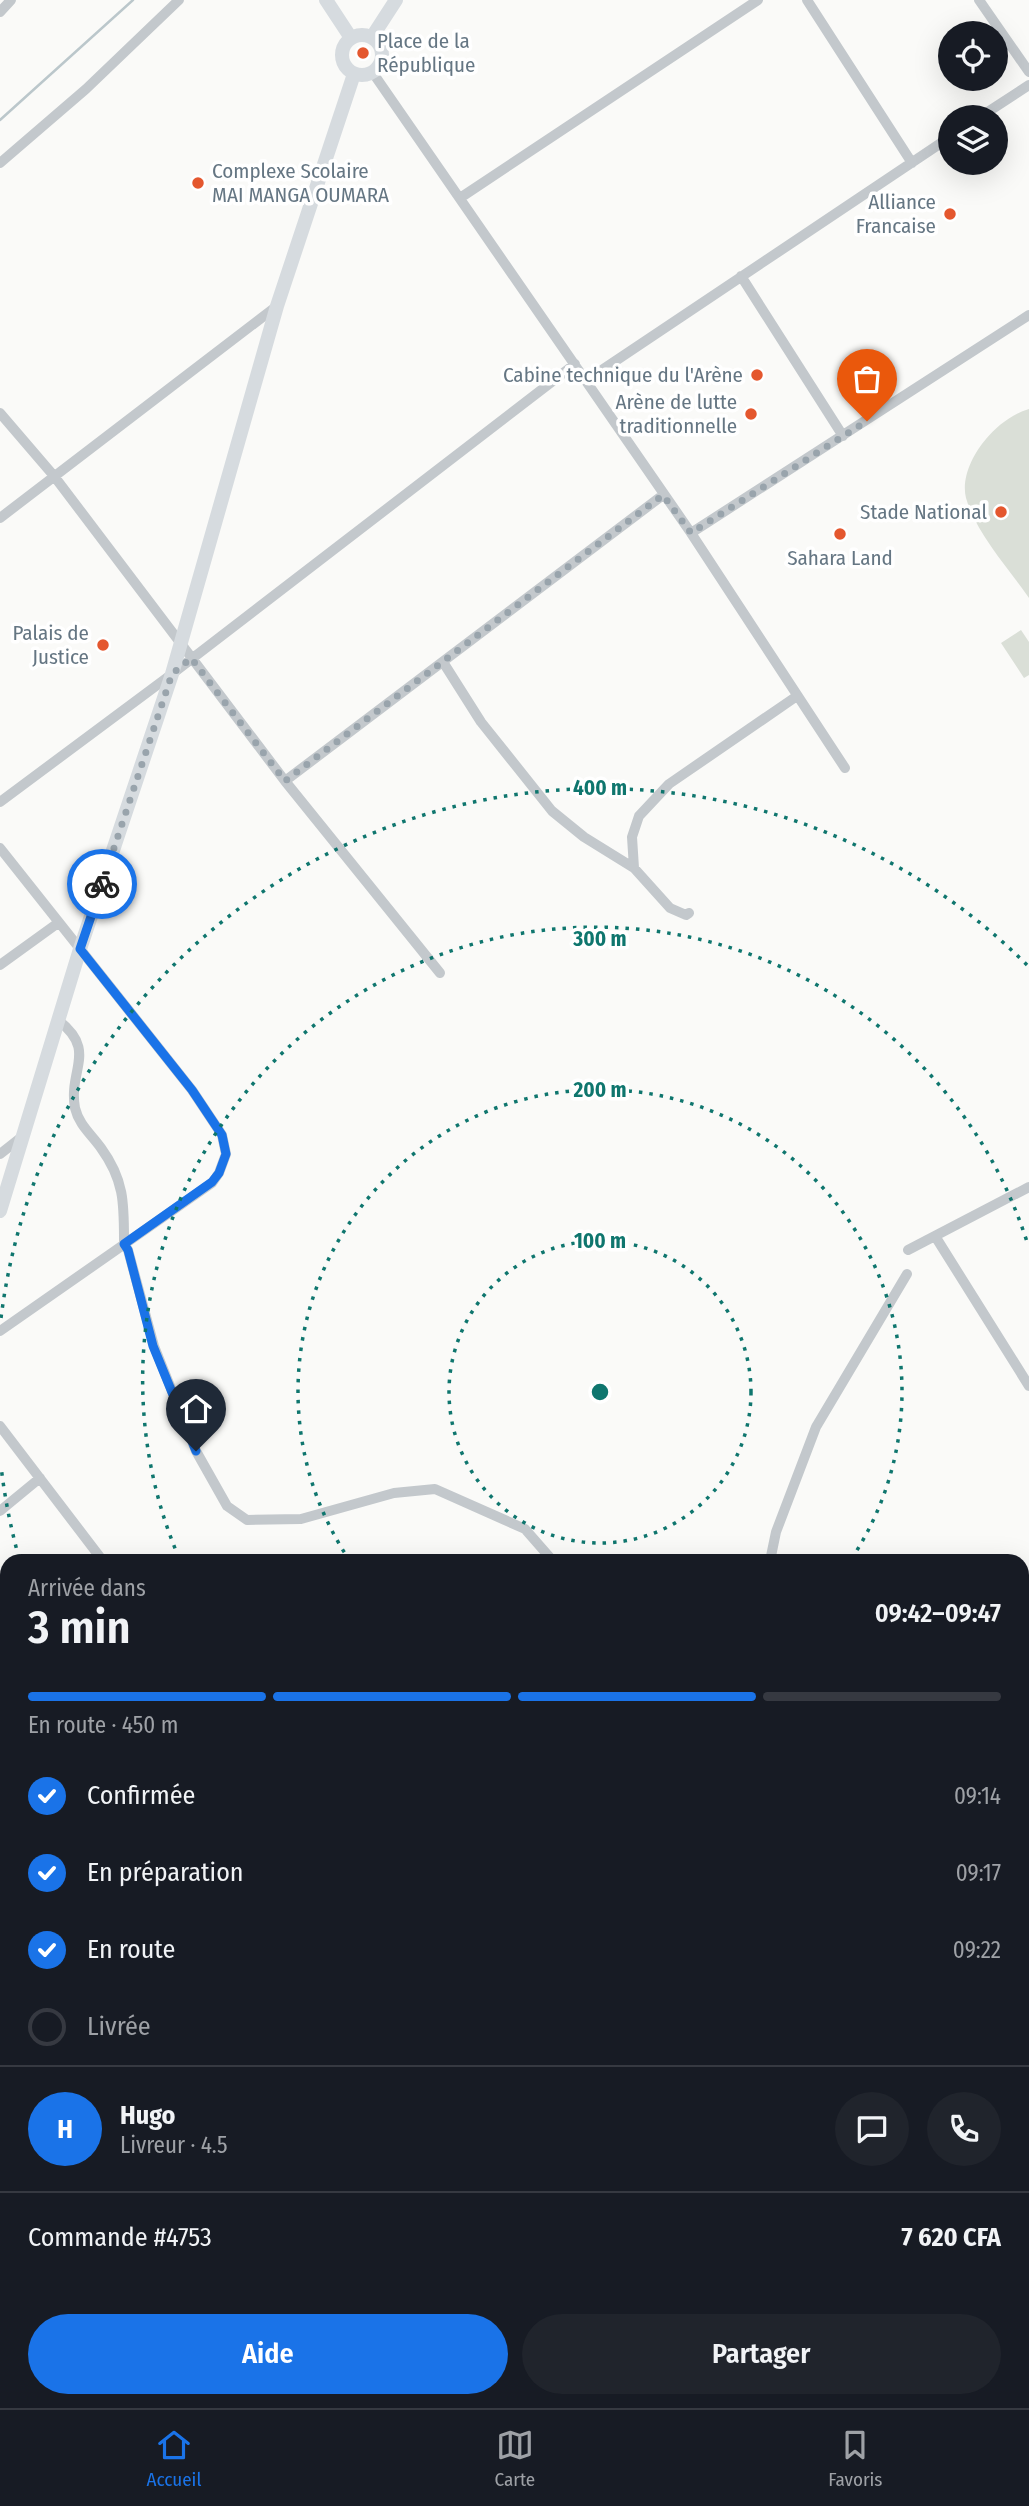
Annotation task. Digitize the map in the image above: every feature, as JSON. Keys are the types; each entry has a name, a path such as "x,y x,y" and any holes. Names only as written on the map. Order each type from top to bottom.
{"main road":[{"path":"326,0 351,38"},
{"path":"372,37 396,0"},
{"path":"358,35 372,37 379,42 383,50 380,66 367,75 354,74 347,69 343,61 345,44 358,35"},
{"path":"0,1211 80,949 172,674 277,306 354,74"}],"street":[{"path":"0,12 11,0"},
{"path":"0,163 86,89 179,0"},
{"path":"460,198 758,0"},
{"path":"807,0 912,163"},
{"path":"979,0 1029,72"},
{"path":"373,72 691,533 845,768"},
{"path":"998,105 1029,85"},
{"path":"587,380 938,145"},
{"path":"741,276 843,436"},
{"path":"0,518 277,306"},
{"path":"691,533 1029,315"},
{"path":"0,802 172,674 575,364"},
{"path":"0,413 54,476 285,781 440,973"},
{"path":"285,781 663,495"},
{"path":"443,662 481,722 552,811 584,837 634,868 670,908 686,915 689,913"},
{"path":"634,868 632,837 639,816 669,784 797,696"},
{"path":"0,848 192,1090 222,1135 226,1154 219,1173 212,1182 0,1331"},
{"path":"0,965 58,923"},
{"path":"58,1020 72,1031 79,1043 74,1101 76,1112 81,1124 107,1156 120,1183 124,1208 124,1244 128,1250 153,1346 196,1451 227,1506 247,1520 301,1519 394,1493 435,1489 525,1529 547,1554"},
{"path":"0,1154 23,1136"},
{"path":"908,1250 1029,1187"},
{"path":"934,1237 1029,1386"},
{"path":"771,1554 776,1532 816,1427 907,1274"},
{"path":"0,1426 98,1554"},
{"path":"0,1511 40,1478"}],"shaded area":[{"name":"Stade National","path":"1029,409 1029,598 977,524 966,498 965,482 973,459 990,434 1005,421"},
{"path":"1021,630 1029,642 1029,675 1024,678 1001,643"}],"waterway":[{"path":"0,120 133,0"}],"way so far":[{"path":"102,884 172,674 191,658 285,781 663,495 691,533 867,421"}],"place":[{"name":"Place de la République","path":"363,53"},
{"name":"Complexe Scolaire MAI MANGA OUMARA","path":"198,183"},
{"name":"Alliance Francaise","path":"950,214"},
{"name":"Cabine technique du l'Arène","path":"757,375"},
{"name":"Arène de lutte traditionnelle","path":"751,414"},
{"name":"Stade National","path":"1001,512"},
{"name":"Sahara Land","path":"840,534"},
{"name":"Palais de Justice","path":"103,645"}],"route":[{"path":"102,884 80,949 192,1090 222,1135 226,1154 219,1173 212,1182 124,1244 128,1250 153,1346 196,1451"}]}
